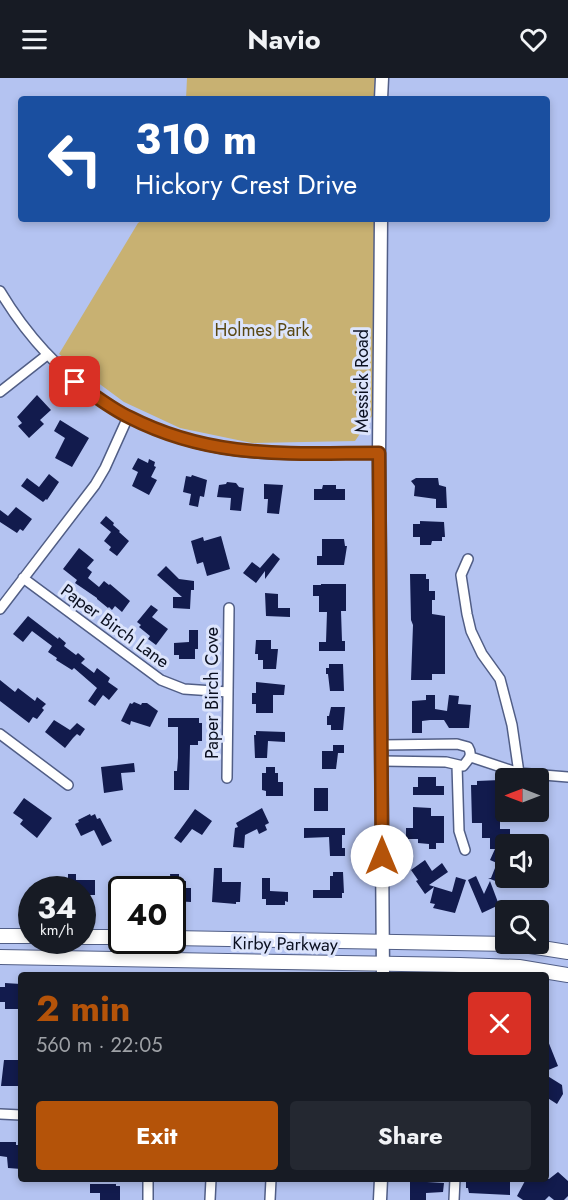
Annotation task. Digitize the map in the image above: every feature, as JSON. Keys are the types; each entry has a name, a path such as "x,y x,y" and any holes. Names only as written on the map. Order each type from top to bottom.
{"main road":[{"path":"0,936 18,936"},
{"name":"Kirby Parkway","path":"186,938 517,944 568,952"},
{"name":"Kirby Parkway","path":"0,957 383,969 519,967 568,975"}],"street":[{"path":"381,96 382,78"},
{"name":"Messick Road","path":"381,222 379,453 383,969"},
{"path":"0,291 23,326 47,355 75,382 128,417 190,441 236,451 379,453"},
{"path":"0,392 47,355"},
{"path":"0,609 95,485 128,417"},
{"path":"468,559 461,575 471,631 482,654 500,679 512,724 518,768"},
{"name":"Paper Birch Lane","path":"23,578 161,680 184,689 228,692"},
{"name":"Paper Birch Cove","path":"227,778 229,608"},
{"path":"0,734 68,785"},
{"path":"382,746 457,744 468,747 471,751 471,757 463,765 446,762 382,761"},
{"path":"471,757 504,768"},
{"path":"456,765 459,831 465,850"},
{"path":"549,775 568,777"},
{"path":"0,1114 18,1114"},
{"path":"148,1182 148,1200"},
{"path":"210,1200 211,1182"},
{"path":"270,1200 272,1182"},
{"path":"380,1200 381,1182"},
{"path":"454,1200 455,1182"}],"green space":[{"path":"187,78 376,78 376,96 186,96"},
{"name":"Holmes Park","path":"375,222 372,416 355,441 252,443 180,428 124,402 59,354 138,223"}],"building":[{"path":"37,395 51,410 40,420 44,424 29,438 18,426 22,423 17,417"},
{"path":"60,420 89,438 72,467 55,458 65,438 54,431"},
{"path":"138,458 148,463 149,459 155,462 156,467 151,477 157,480 149,495 132,486 138,472 132,469"},
{"path":"49,474 59,482 47,500 43,502 21,486 27,478 39,487"},
{"path":"192,475 207,480 204,497 200,496 198,507 189,505 191,494 183,492 186,476 191,477"},
{"path":"416,478 438,478 439,485 446,487 447,508 436,508 436,499 414,496 415,486 411,481"},
{"path":"227,482 236,483 239,487 244,488 241,511 230,510 231,498 217,497 219,485"},
{"path":"264,484 283,485 279,514 267,513 268,499 264,499"},
{"path":"323,485 336,485 336,489 345,489 345,500 314,500 314,489 322,489"},
{"path":"16,507 32,519 23,531 20,529 17,533 0,522 0,510 8,516"},
{"path":"106,516 129,541 117,556 109,550 111,547 104,541 111,532 100,523"},
{"path":"420,521 444,522 445,537 442,537 442,541 432,541 431,545 420,545 420,537 413,537 413,524 420,524"},
{"path":"221,536 230,569 207,576 203,562 197,564 191,541 203,537 204,541"},
{"path":"322,539 344,539 345,546 347,546 344,565 317,565 317,556 322,556"},
{"path":"79,548 94,560 87,568 92,572 88,578 99,587 104,581 110,584 130,601 122,612 115,606 112,610 108,608 75,583 77,580 63,569"},
{"path":"273,553 280,559 265,579 265,571 256,583 243,573 252,562 260,568"},
{"path":"166,566 179,579 194,581 190,609 173,608 173,597 182,597 157,575"},
{"path":"410,574 426,574 426,579 429,579 429,591 435,591 435,600 432,600 432,614 445,616 445,674 432,674 432,680 411,680 413,625"},
{"path":"346,584 346,611 341,611 342,641 345,641 345,651 319,651 319,642 326,642 327,612 319,612 319,596 313,596 313,585"},
{"path":"265,593 278,594 278,608 290,608 290,617 266,616"},
{"path":"151,605 158,610 152,617 168,629 156,645 148,639 150,636 139,627 141,625 137,622"},
{"path":"28,616 58,639 59,637 66,643 64,646 85,659 81,663 94,673 97,668 110,678 108,682 118,689 109,700 103,695 95,706 88,701 97,688 74,668 72,670 56,660 57,658 48,652 52,646 32,631 23,642 13,634"},
{"path":"189,630 198,630 198,649 195,649 195,659 179,659 179,655 174,655 174,643 189,642"},
{"path":"256,640 271,640 271,649 278,649 276,669 263,669 263,660 258,660 258,654 255,654"},
{"path":"329,664 343,664 344,691 330,691 328,674 326,674"},
{"path":"0,680 15,692 18,688 35,701 37,697 46,704 37,719 33,717 29,723 0,701"},
{"path":"256,682 285,685 284,695 273,695 273,713 256,713 256,704 252,704 252,693 256,693"},
{"path":"426,695 435,695 435,709 447,711 449,695 459,696 458,704 471,705 469,728 449,728 444,720 430,720 422,721 422,733 412,733 412,701 426,700"},
{"path":"130,703 141,705 147,703 158,711 150,727 131,721 130,725 121,721"},
{"path":"331,707 345,707 343,730 331,730 331,725 327,725 327,716 329,716"},
{"path":"168,718 199,718 199,723 202,723 202,741 198,741 198,745 190,745 189,790 174,790 174,771 177,771 178,758 178,727 168,727"},
{"path":"54,720 70,730 77,723 85,729 80,736 77,734 65,748 45,732"},
{"path":"256,731 285,732 285,742 268,741 267,758 255,758 254,735"},
{"path":"333,745 344,745 344,753 338,753 336,769 322,769 322,751 333,751"},
{"path":"134,763 135,772 121,773 123,790 104,793 101,767"},
{"path":"266,767 275,767 278,782 283,782 283,796 266,796 266,791 262,790 262,773 266,773"},
{"path":"418,777 436,777 436,786 444,786 444,795 413,795 413,787 418,787"},
{"path":"495,780 495,822 500,822 500,829 510,829 510,834 495,834 495,849 490,849 490,838 482,838 482,823 472,823 471,785 477,785 477,781"},
{"path":"314,788 328,788 328,811 314,811"},
{"path":"24,798 52,818 37,838 20,824 23,820 13,813"},
{"path":"413,807 431,808 431,816 444,816 444,843 436,843 436,849 429,849 429,844 418,843 418,839 406,839 406,828 413,828"},
{"path":"262,808 269,823 265,825 267,830 259,834 257,829 245,835 244,848 233,847 235,828 238,827 236,823"},
{"path":"195,809 212,821 202,835 192,829 181,843 174,838"},
{"path":"90,814 91,816 95,814 97,819 100,818 112,841 102,846 94,830 81,836 75,824"},
{"path":"304,828 345,828 345,835 342,835 342,848 345,848 345,856 330,856 329,837 304,838"},
{"path":"495,849 495,862 490,860"},
{"path":"425,860 432,871 442,863 448,872 429,885 452,892 456,877 466,880 455,913 433,908 435,904 430,903 434,887 425,894 416,881 418,880 411,870"},
{"path":"214,868 222,868 222,882 241,882 240,902 236,904 212,902"},
{"path":"495,868 495,881 488,878 491,878"},
{"path":"333,872 343,872 344,893 342,893 342,898 313,898 313,890 330,890 330,876 333,876"},
{"path":"476,876 484,894 490,881 497,900 495,900 495,907 482,913 468,880"},
{"path":"262,878 270,878 270,891 288,892 288,902 285,901 285,905 266,905 266,899 262,899"},
{"path":"186,888 191,888 191,902 186,902"},
{"path":"5,983 18,984 18,1009 5,1009 5,1002 0,1002 0,987 5,987"},
{"path":"549,1044 558,1066 549,1070"},
{"path":"4,1060 18,1060 18,1086 1,1086"},
{"path":"549,1077 562,1085 563,1094 557,1104 549,1099"},
{"path":"0,1142 16,1142 18,1169 8,1168 7,1157 0,1156"},
{"path":"558,1172 568,1181 568,1196 564,1200 554,1200 549,1196 545,1200 523,1200 517,1196 524,1182 549,1182 549,1179"},
{"path":"410,1182 444,1183 443,1192 426,1193 426,1200 410,1200"},
{"path":"466,1182 510,1182 510,1195 469,1193"},
{"path":"90,1184 120,1186 120,1200 100,1200 100,1193 90,1193"}],"route":[{"path":"75,382 102,402 128,417 163,432 213,447 259,453 379,453 382,856"}]}
